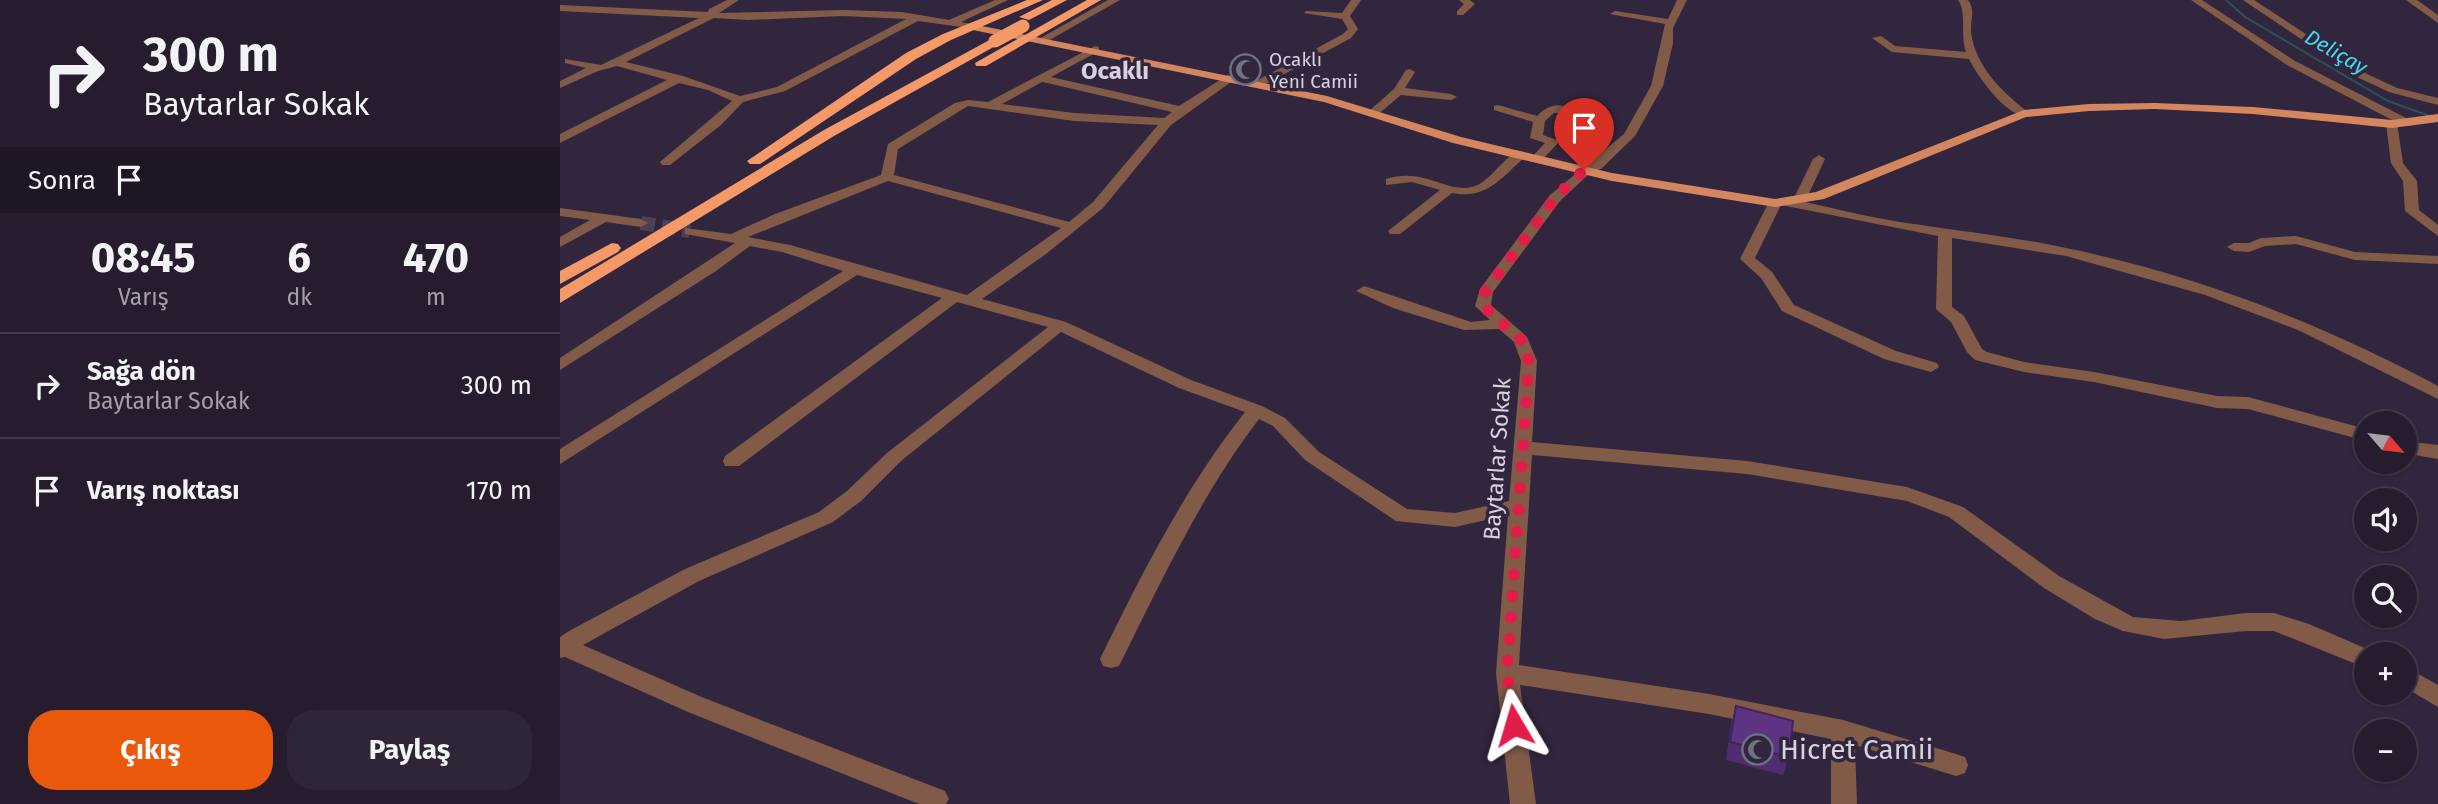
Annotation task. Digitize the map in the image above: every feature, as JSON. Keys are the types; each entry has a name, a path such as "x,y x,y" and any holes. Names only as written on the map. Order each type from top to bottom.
{"highway":[{"path":"560,297 893,95 1037,0"},
{"path":"1026,32 1061,0"},
{"path":"721,197 829,144 1026,32 1076,0"},
{"path":"560,279 983,35 1026,32 1095,0"}],"main road":[{"path":"983,35 1026,32 1095,50 1260,83 1457,139 1584,170 1786,202 1829,192 2024,114 2084,106 2235,109 2404,123 2438,118"}],"street":[{"path":"600,9 624,0"},
{"path":"714,15 712,10 734,0"},
{"path":"807,15 823,0"},
{"path":"950,23 1003,0"},
{"path":"1026,32 1115,0"},
{"path":"1309,13 1335,18 1345,16 1356,0"},
{"path":"1460,13 1471,4 1464,0"},
{"path":"1584,170 1595,166 1629,136 1657,86 1671,22 1682,0"},
{"path":"1962,0 1968,6 1970,15 1966,30 1973,56 2002,98 2024,114"},
{"path":"2196,0 2291,63 2404,123 2397,163 2410,181 2412,211 2438,232"},
{"path":"2248,0 2363,76 2393,90 2438,102"},
{"path":"2411,0 2438,20"},
{"path":"858,13 880,4"},
{"path":"560,8 714,15 858,13 917,17 950,23 983,35"},
{"path":"1615,14 1671,22"},
{"path":"560,85 597,67 617,63 714,15"},
{"path":"1260,83 1346,36 1353,29 1345,16"},
{"path":"666,162 717,122 739,100 781,89 917,17"},
{"path":"1877,38 1892,49 1973,56"},
{"path":"993,104 1095,50"},
{"path":"569,61 597,67"},
{"path":"617,63 679,78 739,100"},
{"path":"1373,113 1398,91 1410,72"},
{"path":"732,461 963,298 1072,228 1098,205 1167,122 1232,77"},
{"path":"560,139 679,78"},
{"path":"1043,79 1181,110"},
{"path":"1398,91 1451,97"},
{"path":"887,177 892,147 959,105 968,103 993,104 1074,117 1167,122"},
{"path":"1499,108 1539,120"},
{"path":"1536,159 1554,141 1536,138 1539,120 1551,109 1565,110"},
{"path":"1391,182 1407,178 1448,190 1479,190 1520,155"},
{"path":"1819,159 1747,259 1767,275 1788,308 1890,355 1931,367"},
{"name":"Baytarlar Sokak","path":"1523,804 1507,673 1529,361 1521,340 1483,306 1485,292 1555,198 1584,170"},
{"path":"560,365 711,268 741,239 780,217 887,177 1072,228"},
{"path":"1395,231 1448,190"},
{"path":"1786,202 1945,233 2065,252 2205,289 2314,331 2386,364 2438,393"},
{"path":"560,212 641,223"},
{"path":"560,243 604,218"},
{"path":"690,231 785,248 855,270 1060,324 1185,384 1256,410 1279,422 1312,456 1403,516 1455,520 1517,506"},
{"path":"1945,233 1944,309 1958,319 1975,352 1981,356 2024,367 2094,377 2217,402 2248,403 2354,432"},
{"path":"2234,247 2249,248 2261,242 2297,240 2355,256 2438,260"},
{"path":"560,458 855,270"},
{"path":"1364,291 1469,327 1500,324"},
{"path":"562,647 692,575 826,517 854,496 894,457 1060,324"},
{"path":"1111,659 1186,512 1218,458 1256,410"},
{"path":"1522,447 1637,454 1778,471 1872,487 1922,499 1963,515 2013,555 2106,614 2131,625 2166,631 2264,621 2286,625 2354,654"},
{"path":"2417,449 2436,453 2438,451"},
{"path":"562,647 696,705 936,799"},
{"path":"1507,673 1709,704 1843,732 1956,765"},
{"path":"2417,683 2438,697"},
{"path":"1843,732 1844,804"}],"building":[{"path":"1736,706 1793,721 1789,757 1730,742"}],"waterway":[{"name":"Deliçay","path":"2226,0 2245,17 2388,101 2438,119"}],"tunnel":[{"path":"641,223 690,231"}],"place":[{"name":"Ocaklı Yeni Camii","path":"1246,70"},
{"name":"Hicret Camii","path":"1757,749"}],"district":[{"name":"Ocaklı","path":"1115,71"}],"route":[{"path":"1514,725 1507,673 1529,361 1521,340 1483,306 1485,292 1503,265 1555,198 1584,170"}]}
